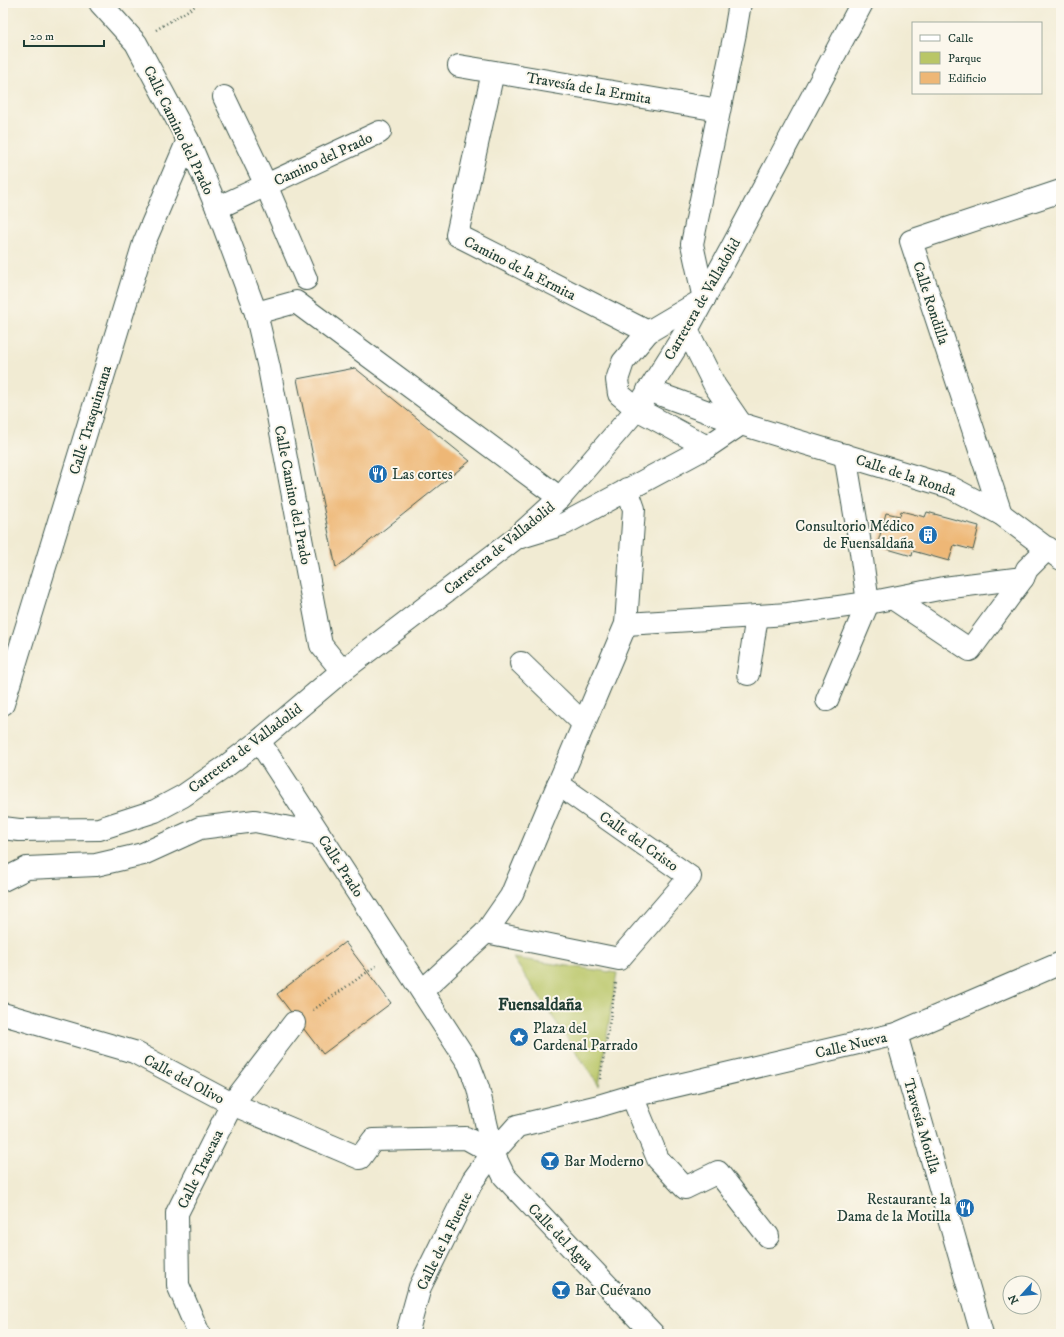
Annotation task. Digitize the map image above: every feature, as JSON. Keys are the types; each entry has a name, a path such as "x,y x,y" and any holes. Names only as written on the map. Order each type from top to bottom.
{"street":[{"name":"Calle Camino del Prado","path":"100,3 136,43 188,140 217,208 256,313 270,376 321,646 342,671"},
{"path":"707,447 637,409 619,394 617,380 623,362 648,332 704,299 692,244 740,3"},
{"name":"Carretera de Valladolid","path":"3,828 19,830 99,829 155,811 183,796 259,741 342,671 516,538 560,498 637,409 687,330 732,249 862,3"},
{"name":"Travesía de la Ermita","path":"460,66 719,110"},
{"name":"Camino de la Ermita","path":"493,72 457,235 648,332"},
{"name":"Camino del Prado","path":"224,96 266,185 306,279"},
{"name":"Camino del Prado","path":"217,208 380,132"},
{"name":"Calle Trasquintana","path":"3,704 144,243 188,140"},
{"name":"Calle Rondilla","path":"1001,514 911,241 1061,191"},
{"path":"256,313 296,302 560,498"},
{"path":"516,538 564,524 707,447 741,424 715,386 687,330"},
{"name":"Calle de la Ronda","path":"648,390 741,424 950,487 1001,514 1054,553 1027,569 1023,578 970,650 894,599"},
{"name":"Calle de la Ronda","path":"845,455 868,604"},
{"path":"493,1153 478,1088 469,1064 422,991 486,932 511,896 626,624 634,508 628,489"},
{"path":"626,624 788,614 868,604 944,588 1023,578"},
{"path":"827,700 868,604"},
{"path":"748,674 757,616"},
{"path":"521,663 584,724"},
{"name":"Calle Prado","path":"259,741 422,991"},
{"name":"Calle del Cristo","path":"558,784 690,877 619,959"},
{"path":"5,877 27,868 96,865 143,854 200,828 255,821 319,834"},
{"path":"486,932 619,959"},
{"name":"Calle Nueva","path":"595,1107 632,1096 896,1034 1061,963"},
{"name":"Calle del Olivo","path":"3,1014 134,1052 232,1104 360,1158 373,1140 466,1138 493,1153"},
{"name":"Calle Trascasa","path":"199,1334 178,1285 177,1213 232,1104 294,1023"},
{"name":"Travesía Motilla","path":"896,1034 982,1334"},
{"path":"632,1096 658,1159 685,1188 718,1172 768,1236"},
{"path":"493,1153 517,1126 595,1107"},
{"name":"Calle de la Fuente","path":"407,1334 420,1287 473,1180 493,1153"},
{"name":"Calle del Agua","path":"493,1153 504,1176 653,1334"}],"path":[{"path":"136,43 200,3"},
{"path":"294,1023 397,952"},
{"path":"595,1107 619,959"}],"green space":[{"path":"513,958 617,973 599,1086"}],"building":[{"path":"355,368 470,461 336,568 297,379"},
{"name":"Consultorio Médico de Fuensaldaña","path":"901,511 925,517 927,512 979,526 973,550 954,545 949,561 913,551 912,556 877,546 886,513 900,516"},
{"path":"345,942 391,1003 323,1054 277,994"}],"place":[{"name":"Las cortes","path":"378,474"},
{"name":"Consultorio Médico de Fuensaldaña","path":"928,535"},
{"name":"Plaza del Cardenal Parrado","path":"519,1037"},
{"name":"Bar Moderno","path":"550,1161"},
{"name":"Restaurante la Dama de la Motilla","path":"965,1208"},
{"name":"Bar Cuévano","path":"561,1290"}],"district":[{"name":"Fuensaldaña","path":"540,1004"}]}
